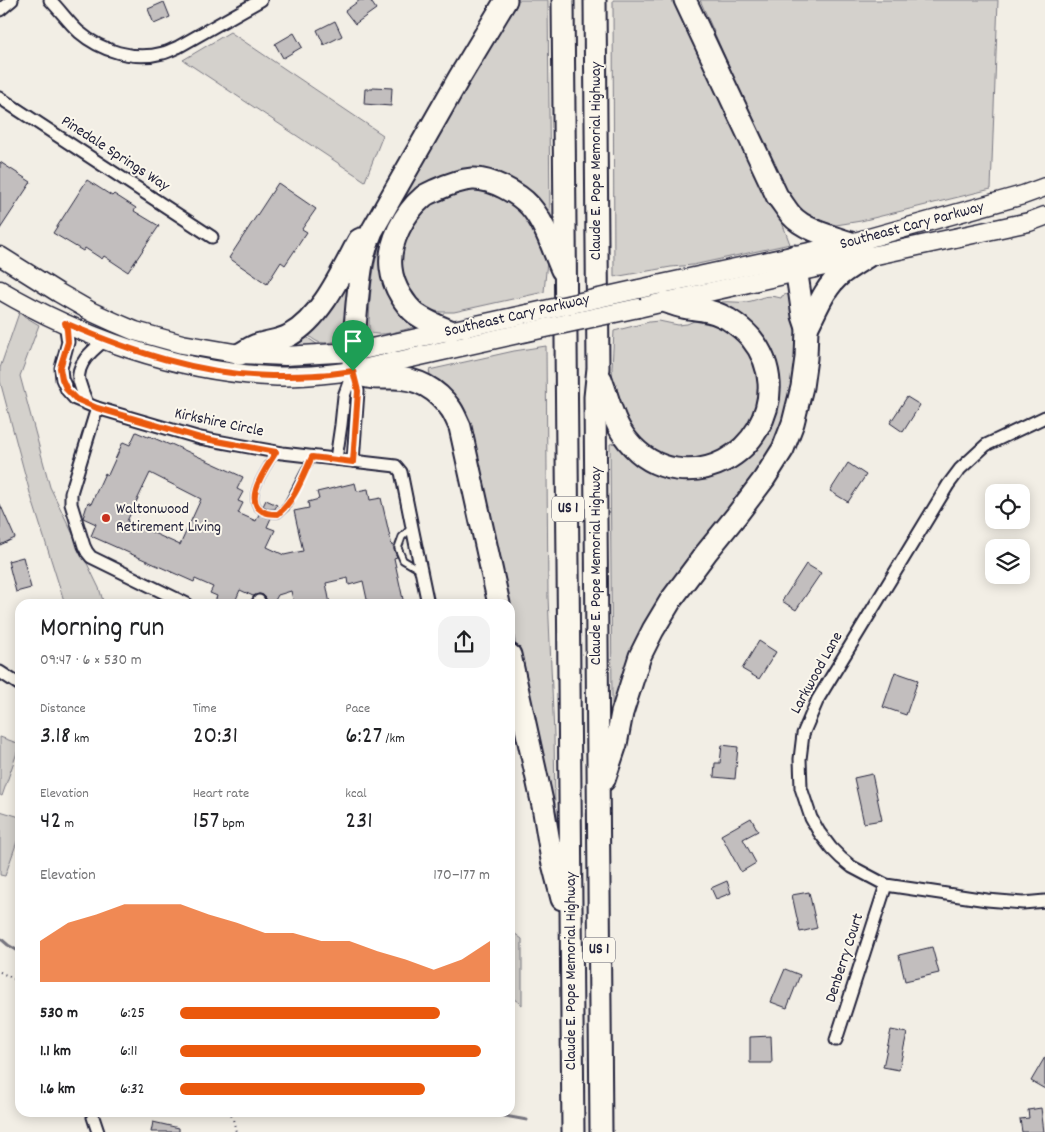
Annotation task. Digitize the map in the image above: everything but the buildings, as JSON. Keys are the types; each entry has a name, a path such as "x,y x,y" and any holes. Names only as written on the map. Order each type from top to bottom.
{"highway":[{"path":"498,599 460,427 452,410 429,387 416,381 402,378 366,377 359,375 353,362 361,264 366,244 459,78 506,0"},
{"name":"Claude E. Pope Memorial Highway","path":"563,0 572,1132"},
{"name":"Claude E. Pope Memorial Highway","path":"594,0 598,368 595,406 601,1132"},
{"path":"685,0 777,196 792,217 808,227 851,243"},
{"path":"450,331 415,313 406,304 396,287 391,268 392,249 399,227 409,212 424,196 446,185 473,179 490,182 518,196 529,205 538,218 566,278"},
{"path":"240,354 256,345 279,341 304,326 321,307 359,240 372,231"},
{"path":"807,328 823,295 833,282 868,256"},
{"path":"598,797 616,744 622,713 640,656 653,630 671,600 764,479 783,449 793,423 802,387 806,358 807,328 803,316 795,264"},
{"path":"598,368 612,414 620,430 636,450 651,461 669,468 697,470 725,462 748,443 764,417 769,397 765,362 758,348 746,334 725,318 712,312 666,302"},
{"path":"515,677 543,806 552,860 570,931"}],"main road":[{"name":"Southeast Cary Parkway","path":"0,256 92,312 135,331 182,344 240,354 353,362 527,332 666,302 795,264 851,243 1023,195 1045,187"},
{"name":"Southeast Cary Parkway","path":"0,290 65,323 105,340 172,361 225,372 270,376 324,375 353,362 450,331 639,289 795,264 868,256 1029,222 1045,216"}],"street":[{"path":"0,10 12,0"},
{"path":"50,0 78,31 101,47 116,52 141,55 164,53 178,47 261,0"},
{"name":"Pinedale Springs Way","path":"0,98 212,237"},
{"name":"Kirkshire Circle","path":"65,323 68,342 60,368 62,379 67,390 76,399 92,406 200,438 276,452 396,466 401,472 427,599"},
{"path":"105,340 84,360 79,370 79,380 92,406 71,493 71,504 84,546 91,557 177,599"},
{"path":"336,459 344,396 353,362"},
{"path":"353,362 358,391 353,462"},
{"name":"Larkwood Lane","path":"1045,417 986,446 973,456 956,474 937,502 818,699 803,734 800,758 800,772 805,803 815,825 831,848 852,867 886,885 987,900 1023,903 1045,901"},
{"path":"0,672 15,682"},
{"name":"Denberry Court","path":"836,1040 886,885"},
{"path":"93,1117 98,1132"}],"lane":[{"path":"276,452 256,487 254,495 259,509 272,514 278,514 286,507 312,457"},
{"path":"412,527 402,537 398,548 403,560 421,570"}],"path":[{"path":"0,972 15,980"},
{"path":"232,1117 236,1132"}],"shaded area":[{"path":"515,0 548,0 550,216 544,217 459,176 388,234 414,327 385,334 373,334 369,332 372,281 384,232 500,30"},
{"path":"613,0 678,0 785,219 783,225 790,244 693,265 614,277"},
{"path":"700,0 998,0 991,189 861,221 836,225 811,218 793,202 774,169"},
{"path":"230,32 383,135 365,181 183,60"},
{"path":"464,186 500,192 530,214 547,261 544,292 454,312 429,310 426,313 409,297 397,256 416,211"},
{"path":"349,273 344,338 338,341 318,342 307,334"},
{"path":"787,294 792,302 794,313 796,332 795,358 790,395 778,432 769,452 619,703 612,704 610,444 622,442 628,453 722,471 776,378 720,306 722,302 746,302 770,296 781,298"},
{"path":"19,313 39,325 20,376 50,487 99,588 102,599 63,599 30,493 0,381 0,368"},
{"path":"715,319 754,352 764,396 735,449 680,464 639,445 614,397 612,368 614,331 649,322 659,321 678,325 694,321 709,324"},
{"path":"305,336 318,345 325,345 281,348"},
{"path":"546,346 548,597 555,805 549,805 515,641 515,599 506,599 487,515 431,380 429,370 514,351"},
{"path":"0,737 15,742 15,758 2,796 0,795"},
{"path":"0,811 15,816 15,847 5,876 0,875"},
{"path":"515,934 522,939 522,1005 515,1000"}],"waterway":[{"path":"0,938 15,949"},
{"path":"511,1117 527,1120"}],"place":[{"name":"Waltonwood Retirement Living","path":"106,518"}],"route":[{"path":"65,323 105,340 138,351 172,361 225,372 270,376 304,376 353,371 358,391 353,462 312,457 286,507 278,514 266,513 259,509 254,495 256,487 276,452 200,438 97,408 76,399 67,390 60,368 68,342 65,323"}]}
